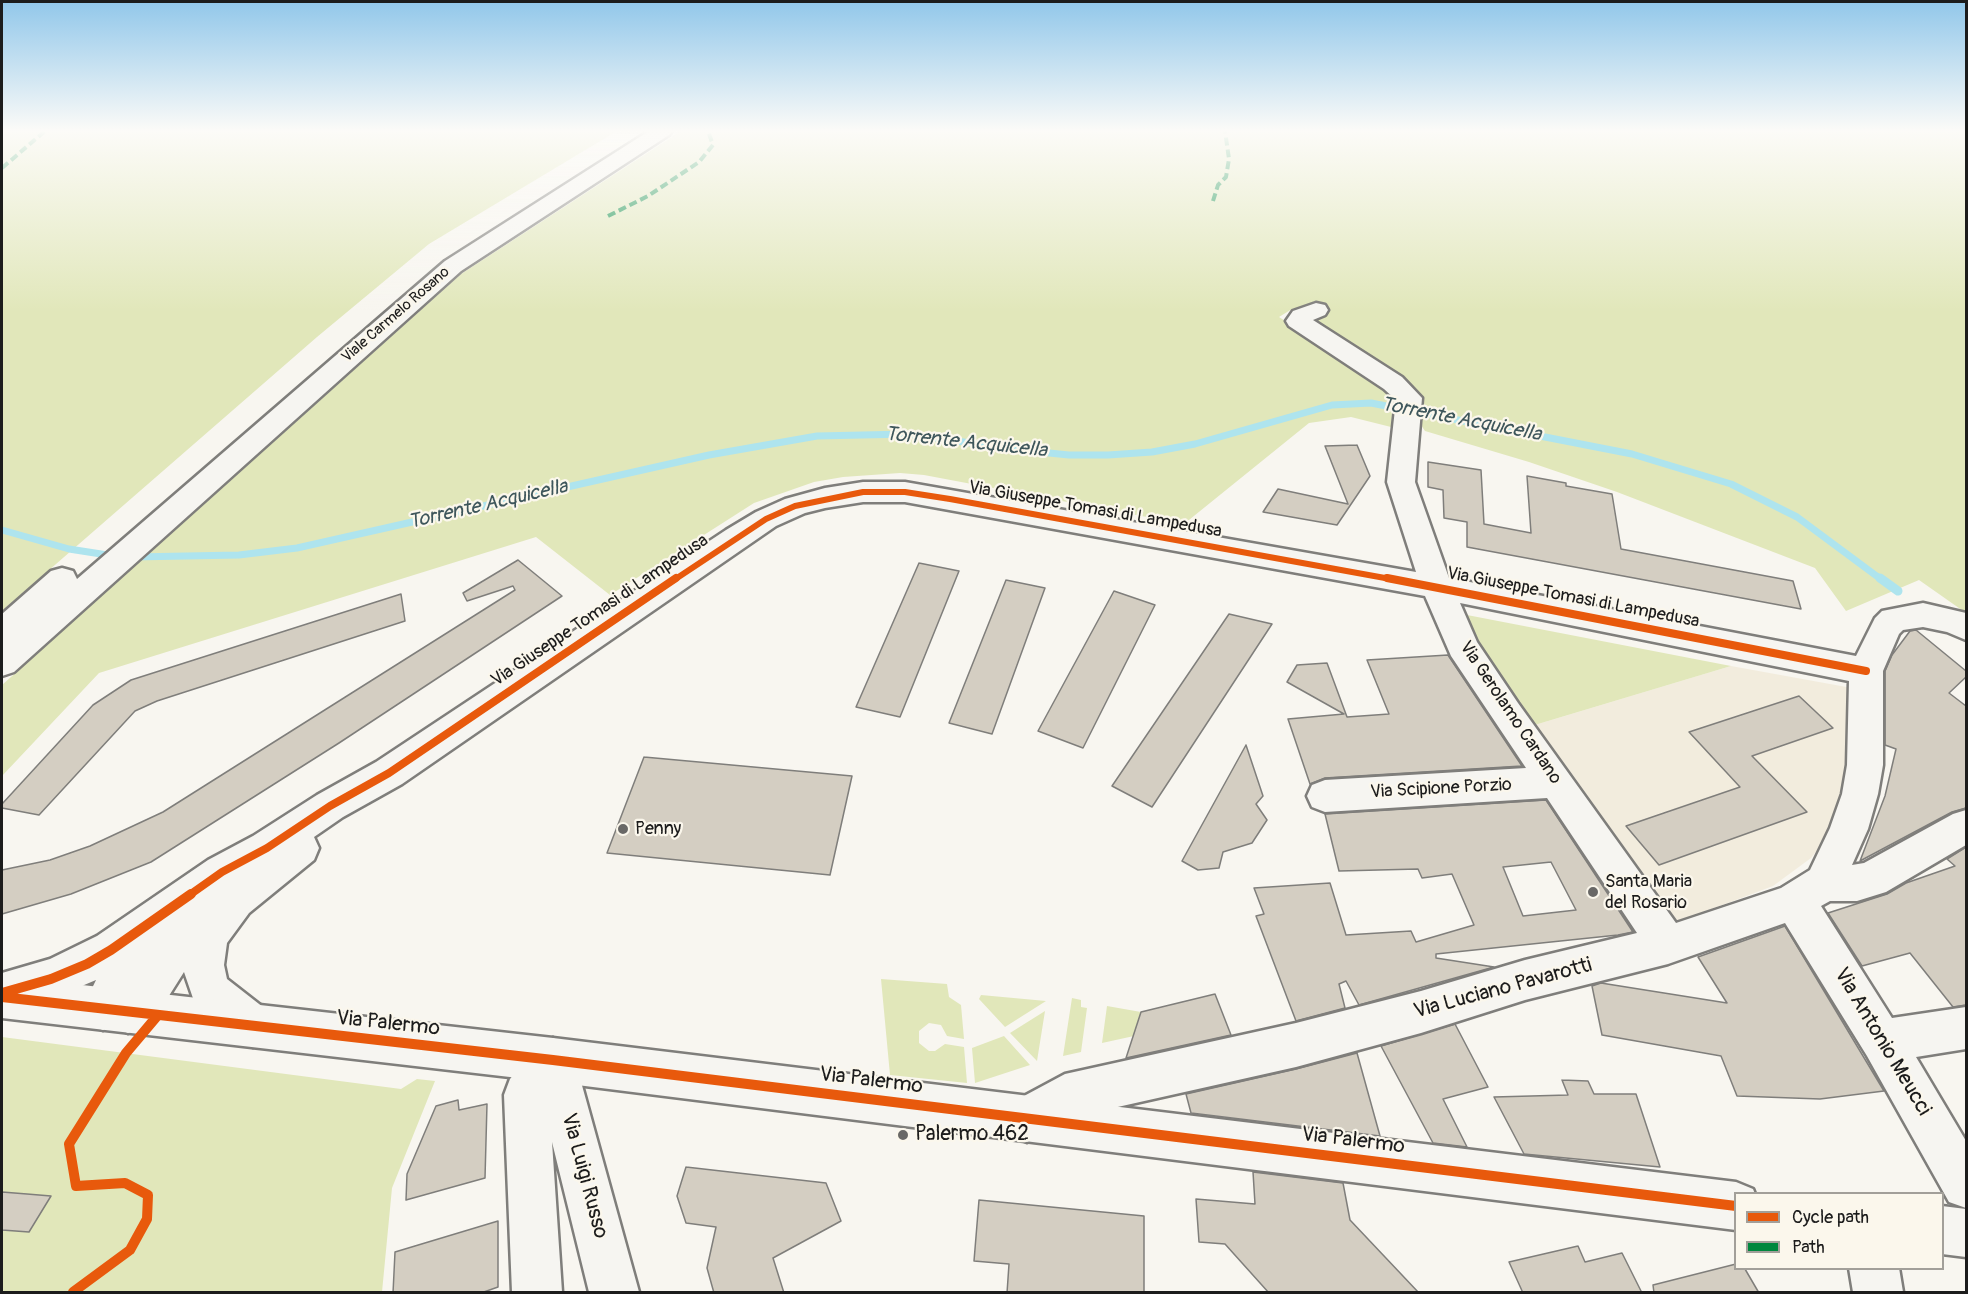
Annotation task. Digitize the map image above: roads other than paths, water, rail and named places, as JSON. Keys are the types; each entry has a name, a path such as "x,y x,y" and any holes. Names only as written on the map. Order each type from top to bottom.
{"street":[{"name":"Viale Carmelo Rosano","path":"413,271 454,241 535,191"},
{"name":"Viale Carmelo Rosano","path":"61,595 140,525 453,266 569,191"},
{"name":"Via Gerolamo Cardano","path":"1316,310 1302,316 1298,321 1393,383 1409,398 1401,482 1437,587 1463,647 1506,713 1668,945"},
{"name":"Via Giuseppe Tomasi di Lampedusa","path":"389,773 766,519 795,506 863,492 905,492 1437,587 1866,671"},
{"path":"2,632 61,595"},
{"path":"2,663 61,595"},
{"path":"1808,893 1849,829 1860,794 1865,765 1866,671 1879,641 1893,620 1923,615 1961,625"},
{"path":"254,1026 211,993 203,964 212,928 249,887 287,859 389,773"},
{"path":"129,1012 126,968 144,945 178,914 267,848 330,806 389,773"},
{"name":"Via Scipione Porzio","path":"1325,796 1556,783"},
{"path":"129,1012 146,995 179,943 213,904 338,815"},
{"name":"Via Luciano Pavarotti","path":"1027,1119 1065,1096 1296,1046 1421,1012 1525,980 1668,945 1808,893 1872,879 1966,826"},
{"path":"2,995 87,964 111,950 222,872 267,848"},
{"name":"Via Antonio Meucci","path":"1808,893 1807,919 1966,1185"},
{"name":"Via Palermo","path":"2,995 129,1012 553,1060 1734,1206"},
{"path":"1882,1041 1966,1028"},
{"path":"537,1293 526,1095 553,1060"},
{"name":"Via Luigi Russo","path":"553,1060 614,1293"},
{"path":"1944,1230 1966,1233"},
{"path":"1874,1270 1878,1293"}],"waterway":[{"name":"Torrente Acquicella","path":"133,557 239,555 297,548 709,455 817,436 908,434 1019,450 1069,455 1108,455 1152,452 1195,444 1332,405 1371,403 1632,454 1731,484 1797,517 1882,580"},
{"name":"Torrente Acquicella","path":"2,530 69,549 114,556"},
{"name":"Torrente Acquicella","path":"1880,578 1898,591"}],"place":[{"name":"Penny","path":"623,829"},
{"name":"Santa Maria del Rosario","path":"1593,892"},
{"name":"Palermo 462","path":"903,1135"}]}
